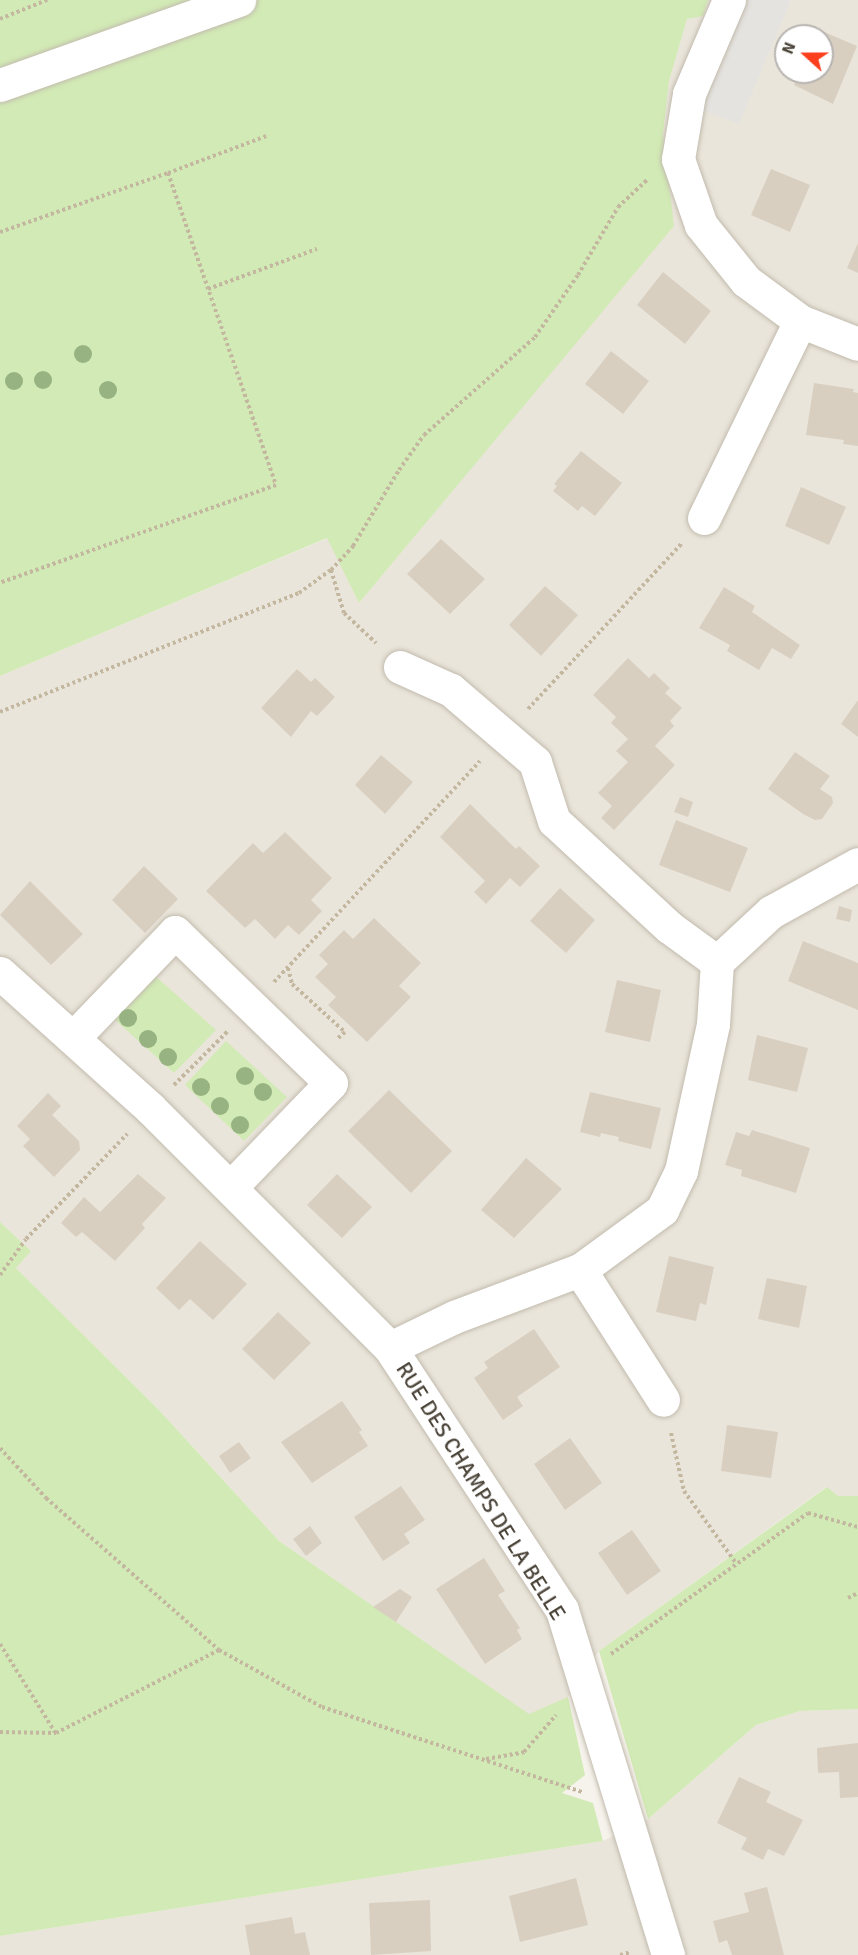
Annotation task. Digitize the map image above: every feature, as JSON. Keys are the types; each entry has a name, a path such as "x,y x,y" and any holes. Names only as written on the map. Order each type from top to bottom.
{"street":[{"path":"0,85 239,0"},
{"path":"729,0 689,94 678,159 701,225 746,281 800,321 858,344"},
{"path":"704,518 800,321"},
{"path":"400,667 451,690 535,762 554,821 669,927 717,962"},
{"path":"390,1347 454,1317 580,1270 662,1210 681,1171 713,1024 717,962 771,912 858,864"},
{"path":"73,1038 175,932 331,1083 231,1187"},
{"name":"RUE DES CHAMPS DE LA BELLE","path":"0,973 73,1038 231,1187 390,1347 562,1611 668,1955"},
{"path":"580,1270 663,1400"}],"path":[{"path":"0,19 47,0"},
{"path":"0,232 269,135"},
{"path":"0,712 299,593 331,570 353,546 399,470 424,435 535,337 578,275 618,207 658,170 678,159"},
{"path":"0,583 276,485 168,172"},
{"path":"208,289 317,249"},
{"path":"288,967 660,569 704,518"},
{"path":"331,570 344,613 400,667"},
{"path":"0,1275 26,1239"},
{"path":"663,1400 684,1491 736,1563"},
{"path":"0,1448 46,1498 219,1650 322,1707 622,1806"},
{"path":"485,1759 524,1752 598,1664 808,1513 858,1527"},
{"path":"848,1598 858,1593"},
{"path":"0,1644 56,1733"},
{"path":"0,1732 56,1733 219,1650"}],"shaded area":[{"path":"708,0 858,0 858,1496 838,1496 826,1487 599,1651 568,1697 534,1718 279,1541 158,1409 16,1268 31,1251 0,1222 0,676 328,538 359,603 673,226 663,134 669,80 687,19 703,15"},
{"path":"748,0 791,0 781,24 774,24 774,41 739,124 702,110"},
{"path":"858,1709 858,1955 0,1955 0,1936 603,1841 648,1819 756,1725 800,1711"}],"green space":[{"path":"0,0 708,0 703,16 687,19 669,81 663,134 674,226 359,603 327,538 0,676"},
{"path":"153,974 216,1030 174,1073 113,1018"},
{"path":"226,1041 287,1097 244,1141 185,1085"},
{"path":"0,1222 31,1251 16,1268 158,1409 279,1541 529,1714 568,1697 585,1775 562,1793 593,1803 603,1841 0,1936"},
{"path":"827,1487 838,1496 858,1496 858,1709 800,1711 756,1725 648,1819 599,1651"}],"building":[{"path":"834,36 857,46 833,104 794,85 834,84"},
{"path":"771,169 810,185 790,232 751,215"},
{"path":"858,243 858,273 847,268"},
{"path":"663,272 711,311 685,344 637,305"},
{"path":"611,351 649,381 623,414 585,384"},
{"path":"814,383 854,389 853,392 858,393 858,446 843,444 844,440 806,435"},
{"path":"581,451 622,483 595,516 582,506 578,511 553,491 557,486 554,484"},
{"path":"801,487 846,507 829,545 785,526"},
{"path":"441,539 485,579 450,614 407,574"},
{"path":"545,586 578,615 541,656 509,625"},
{"path":"724,587 755,606 752,612 800,645 791,659 772,648 759,670 727,651 730,645 699,628"},
{"path":"628,658 649,678 654,673 670,688 665,693 682,708 670,721 674,726 655,746 675,765 614,830 601,818 612,806 598,793 628,762 616,751 628,739 611,723 616,717 593,695"},
{"path":"297,669 311,682 315,678 335,697 317,716 311,711 291,737 261,708"},
{"path":"858,700 858,737 841,724"},
{"path":"795,752 830,776 820,789 832,797 833,803 822,819 815,820 803,814 768,789"},
{"path":"381,755 413,782 385,814 355,785"},
{"path":"680,797 693,802 688,817 674,812"},
{"path":"470,804 516,849 519,846 540,866 520,887 510,878 486,904 474,892 485,881 440,837"},
{"path":"676,820 748,848 730,892 659,865"},
{"path":"285,832 332,878 311,900 322,911 299,935 288,925 275,939 255,919 245,928 206,891 253,843 263,853"},
{"path":"144,866 178,899 145,933 112,900"},
{"path":"30,881 83,934 51,965 0,915"},
{"path":"560,888 595,920 566,953 530,921"},
{"path":"839,906 852,910 850,922 836,919"},
{"path":"374,918 421,963 399,986 411,997 367,1042 328,1005 336,997 315,977 328,964 319,955 344,930 353,939"},
{"path":"803,941 858,963 858,1010 788,981"},
{"path":"617,980 661,990 650,1042 605,1032"},
{"path":"757,1035 808,1048 797,1092 748,1080"},
{"path":"389,1090 452,1151 411,1193 348,1131"},
{"path":"590,1092 661,1108 651,1149 618,1141 619,1137 601,1133 600,1137 580,1132"},
{"path":"48,1093 61,1106 52,1115 79,1141 80,1150 54,1177 23,1146 30,1139 17,1126"},
{"path":"752,1130 810,1148 796,1193 741,1176 742,1170 725,1165 736,1132 749,1136"},
{"path":"526,1158 562,1189 514,1238 481,1210"},
{"path":"138,1174 166,1198 142,1224 145,1228 115,1261 82,1232 76,1237 61,1223 84,1197 100,1212"},
{"path":"337,1174 372,1207 342,1238 307,1205"},
{"path":"200,1241 247,1284 213,1320 190,1299 179,1310 156,1288"},
{"path":"669,1256 714,1267 706,1305 700,1303 696,1321 656,1312"},
{"path":"767,1278 807,1286 799,1328 758,1319"},
{"path":"278,1312 311,1343 274,1380 242,1349"},
{"path":"534,1329 560,1367 517,1397 523,1406 503,1420 474,1378 488,1368 484,1362"},
{"path":"342,1401 362,1430 359,1432 368,1446 312,1483 281,1442"},
{"path":"727,1425 778,1432 771,1478 721,1471"},
{"path":"570,1438 602,1483 565,1510 534,1464"},
{"path":"239,1442 251,1458 230,1473 219,1456"},
{"path":"401,1486 425,1520 404,1534 410,1543 383,1561 354,1517"},
{"path":"310,1526 322,1543 306,1556 293,1539"},
{"path":"632,1530 661,1571 627,1595 598,1553"},
{"path":"484,1558 505,1591 498,1595 520,1628 517,1630 522,1639 485,1664 436,1589"},
{"path":"400,1589 412,1597 396,1622 373,1607"},
{"path":"858,1743 858,1797 840,1798 839,1772 818,1773 817,1748"},
{"path":"739,1777 771,1792 766,1802 803,1820 784,1856 768,1849 763,1860 741,1849 747,1838 717,1823"},
{"path":"576,1878 588,1925 520,1942 509,1896"},
{"path":"767,1887 784,1955 732,1955 727,1940 719,1943 713,1921 749,1912 744,1893"},
{"path":"430,1900 431,1951 371,1955 369,1903"},
{"path":"292,1917 295,1934 305,1932 310,1955 250,1955 245,1925"}]}
